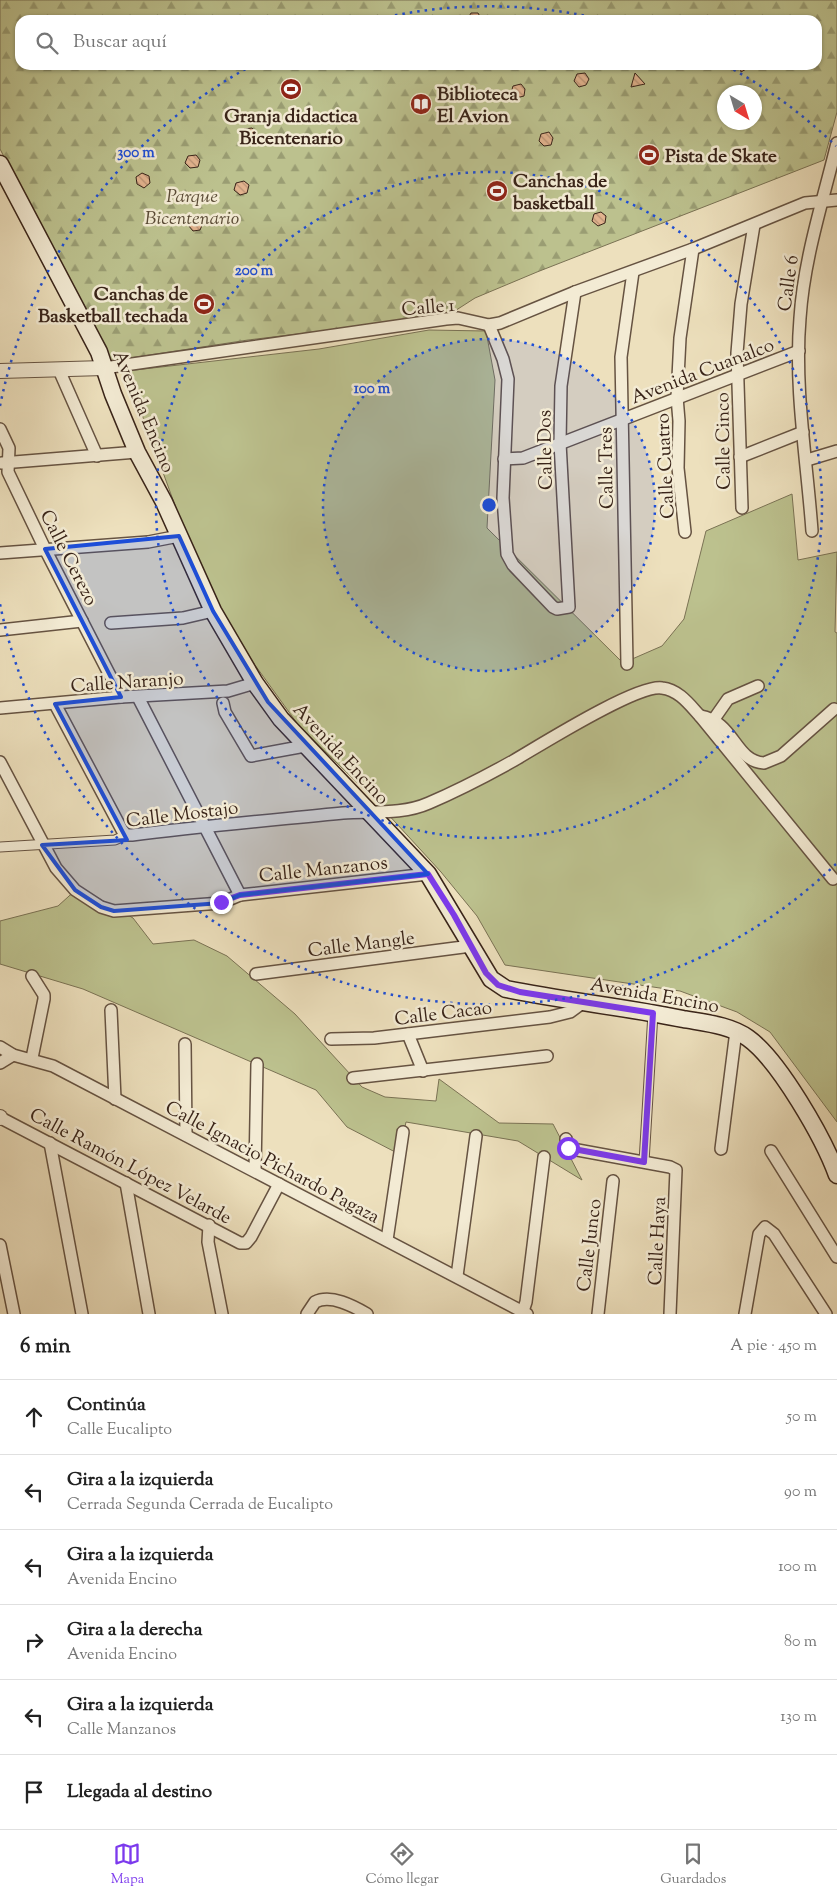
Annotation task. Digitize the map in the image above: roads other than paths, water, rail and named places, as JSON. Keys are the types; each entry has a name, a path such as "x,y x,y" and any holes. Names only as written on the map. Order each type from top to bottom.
{"main road":[{"name":"Avenida Encino","path":"0,164 99,352 137,452 179,536 213,611 255,683 281,719 305,746 428,874 486,973 498,985 506,989 653,1013 736,1031 758,1047 780,1072 835,1170"}],"street":[{"name":"Calle 6","path":"812,531 803,432 799,351 802,294 809,248 824,200 837,143"},
{"name":"Calle 1","path":"104,368 446,319 458,318 489,325 500,323 575,292 693,250 805,203 837,200"},
{"name":"Calle Cinco","path":"742,508 738,374 741,304 754,225"},
{"name":"Calle Cuatro","path":"685,532 678,468 679,421 677,397 680,338 693,250"},
{"name":"Calle Tres","path":"627,664 621,357 633,272"},
{"name":"Calle Dos","path":"504,458 503,498 509,560 553,607 558,609 569,607 560,443 562,386 575,292"},
{"path":"489,325 503,359 508,379 504,458"},
{"name":"Avenida Cuanalco","path":"504,458 523,458 799,351"},
{"path":"0,371 104,368"},
{"path":"60,370 97,456"},
{"name":"Calle Cerezo","path":"0,429 8,448 4,463 8,472 121,697"},
{"path":"740,457 803,432"},
{"path":"807,460 837,451"},
{"path":"4,463 137,452"},
{"path":"0,553 148,542 179,536"},
{"path":"111,623 183,618 213,611"},
{"path":"0,630 82,621"},
{"name":"Calle Naranjo","path":"0,708 121,697 228,691 255,683"},
{"path":"714,719 728,699 758,686"},
{"name":"Calle Mostajo","path":"0,847 115,840 126,834 369,811 399,812 430,803 512,762 589,717 656,687 674,691 700,716 833,879"},
{"path":"138,697 240,895"},
{"path":"223,703 225,712 251,756 305,746"},
{"path":"55,704 126,834"},
{"path":"700,716 714,719 749,758 764,763 781,756 834,709"},
{"name":"Calle Manzanos","path":"0,762 42,845 56,868 75,890 108,910 221,902 240,895 428,874"},
{"name":"Calle Mangle","path":"256,974 471,946"},
{"path":"32,976 44,994 32,1058"},
{"name":"Calle Cacao","path":"331,1039 408,1034 550,1017 570,1012 585,1001"},
{"path":"111,1010 115,1099"},
{"path":"566,1140 567,1146 572,1149 644,1162 653,1013"},
{"path":"721,1149 736,1031"},
{"path":"408,1034 423,1071"},
{"path":"185,1044 186,1135"},
{"path":"0,1047 13,1055 0,1063"},
{"name":"Calle Ignacio Pichardo Pagaza","path":"13,1055 32,1058 53,1066 255,1170 524,1313"},
{"path":"353,1078 547,1056"},
{"path":"255,1170 257,1064"},
{"name":"Calle Ramón López Velarde","path":"0,1118 209,1226 240,1244 246,1243 251,1237 279,1184"},
{"path":"387,1240 403,1132"},
{"path":"457,1276 476,1136"},
{"path":"50,1143 82,1314"},
{"path":"771,1151 837,1257"},
{"path":"524,1313 544,1157"},
{"name":"Calle Haya","path":"644,1162 676,1170 670,1314"},
{"name":"Calle Junco","path":"598,1314 614,1181"},
{"path":"126,1183 149,1314"},
{"path":"209,1226 208,1242 222,1314"},
{"path":"745,1314 759,1234 764,1227 774,1234 826,1314"},
{"path":"0,1244 14,1314"},
{"path":"307,1314 315,1302 328,1300 352,1306 367,1314"}],"place":[{"name":"Granja didactica Bicentenario","path":"291,89"},
{"name":"Biblioteca El Avion","path":"421,104"},
{"name":"Pista de Skate","path":"649,155"},
{"name":"Canchas de basketball","path":"497,191"},
{"name":"Canchas de Basketball techada","path":"204,304"}],"park label":[{"name":"Parque Bicentenario","path":"192,206"}]}
